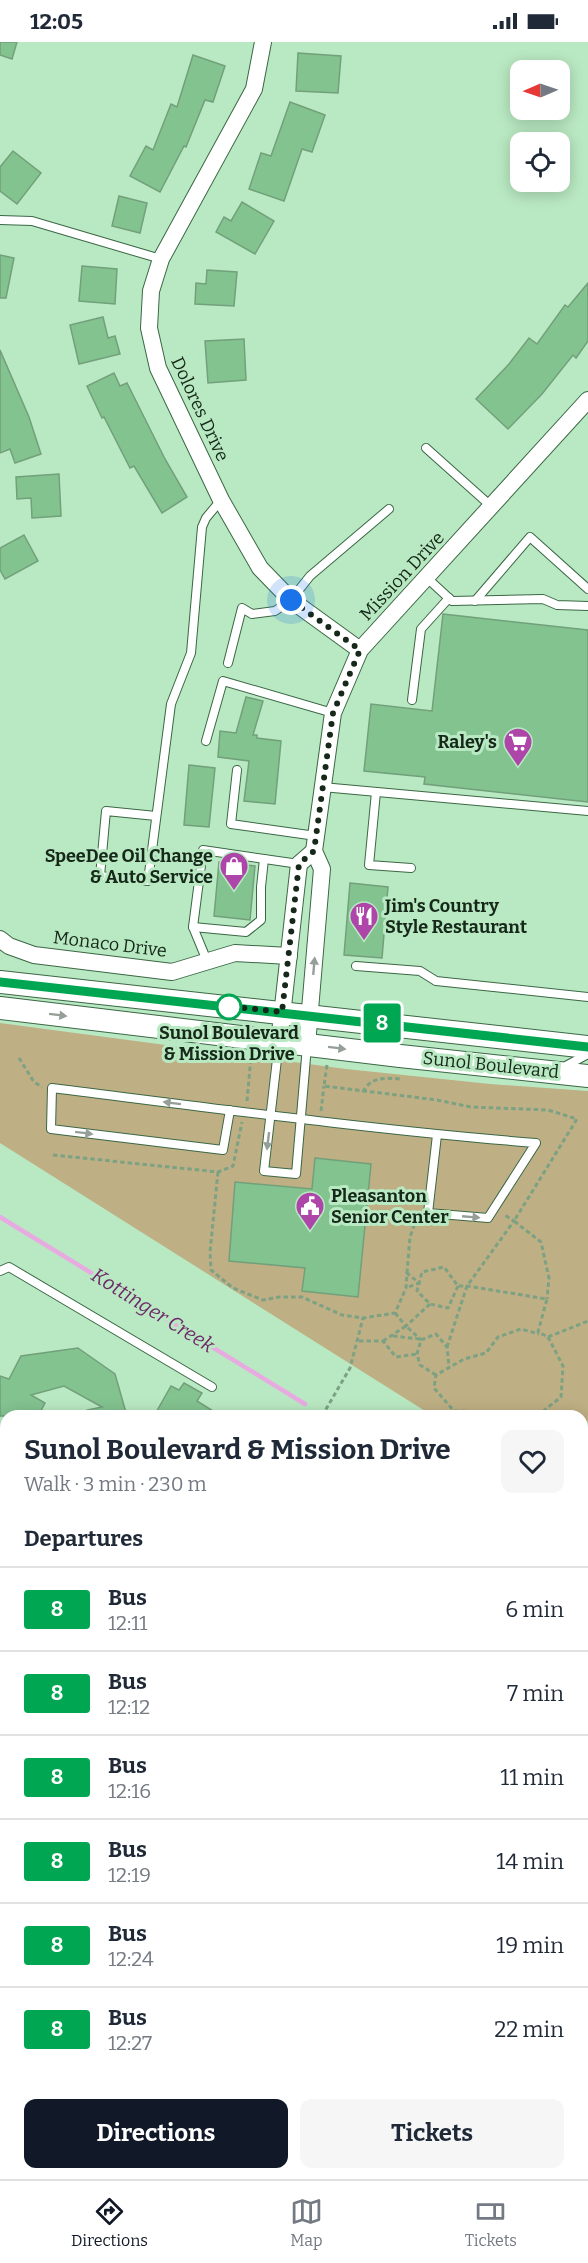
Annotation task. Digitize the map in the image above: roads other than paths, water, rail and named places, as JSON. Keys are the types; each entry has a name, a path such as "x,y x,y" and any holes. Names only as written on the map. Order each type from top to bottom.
{"main road":[{"name":"Sunol Boulevard","path":"0,982 588,1047"},
{"name":"Sunol Boulevard","path":"0,1008 279,1041 312,1054 588,1076"}],"street":[{"name":"Dolores Drive","path":"263,42 254,89 160,260 151,291 149,328 158,368 221,500 260,568 291,600 360,650"},
{"name":"Mission Drive","path":"312,1054 310,1015 322,869 315,844 333,713 360,650 586,406"},
{"path":"279,1041 299,864 315,844"},
{"name":"Monaco Drive","path":"0,939 9,946 34,955 172,972 235,953 289,956"}],"lane":[{"path":"0,220 32,221 160,260"},
{"path":"426,448 492,507"},
{"path":"156,816 106,811 100,876 148,881 171,704 191,653 202,527 206,518 221,500"},
{"path":"228,663 242,608 252,614 275,611 291,600 310,576 389,509"},
{"path":"475,600 530,537 588,589"},
{"path":"427,578 452,601 543,599 557,605 588,606"},
{"path":"412,700 421,629 449,598"},
{"path":"206,741 223,681 333,713"},
{"path":"237,770 231,824 315,844"},
{"path":"322,787 588,811"},
{"path":"376,792 369,865 411,868"},
{"path":"207,961 193,927 203,850 299,864"},
{"path":"193,927 246,932 261,920 264,859"},
{"path":"356,966 420,971 436,981 588,997"},
{"path":"279,1041 264,1171 296,1173 301,1118 312,1054"},
{"path":"554,1072 588,1054"},
{"path":"230,1110 222,1150 51,1129 52,1088 437,1135 536,1143 488,1218 428,1213 437,1135"},
{"path":"0,1271 9,1267 212,1387"}],"waterway":[{"name":"Kottinger Creek","path":"0,1217 305,1404"}],"place":[{"name":"Raley's","path":"518,768"},
{"name":"SpeeDee Oil Change & Auto Service","path":"234,892"},
{"name":"Jim's Country Style Restaurant","path":"364,942"},
{"name":"Sunol Boulevard & Mission Drive","path":"229,1007"},
{"name":"Pleasanton Senior Center","path":"310,1232"}]}
